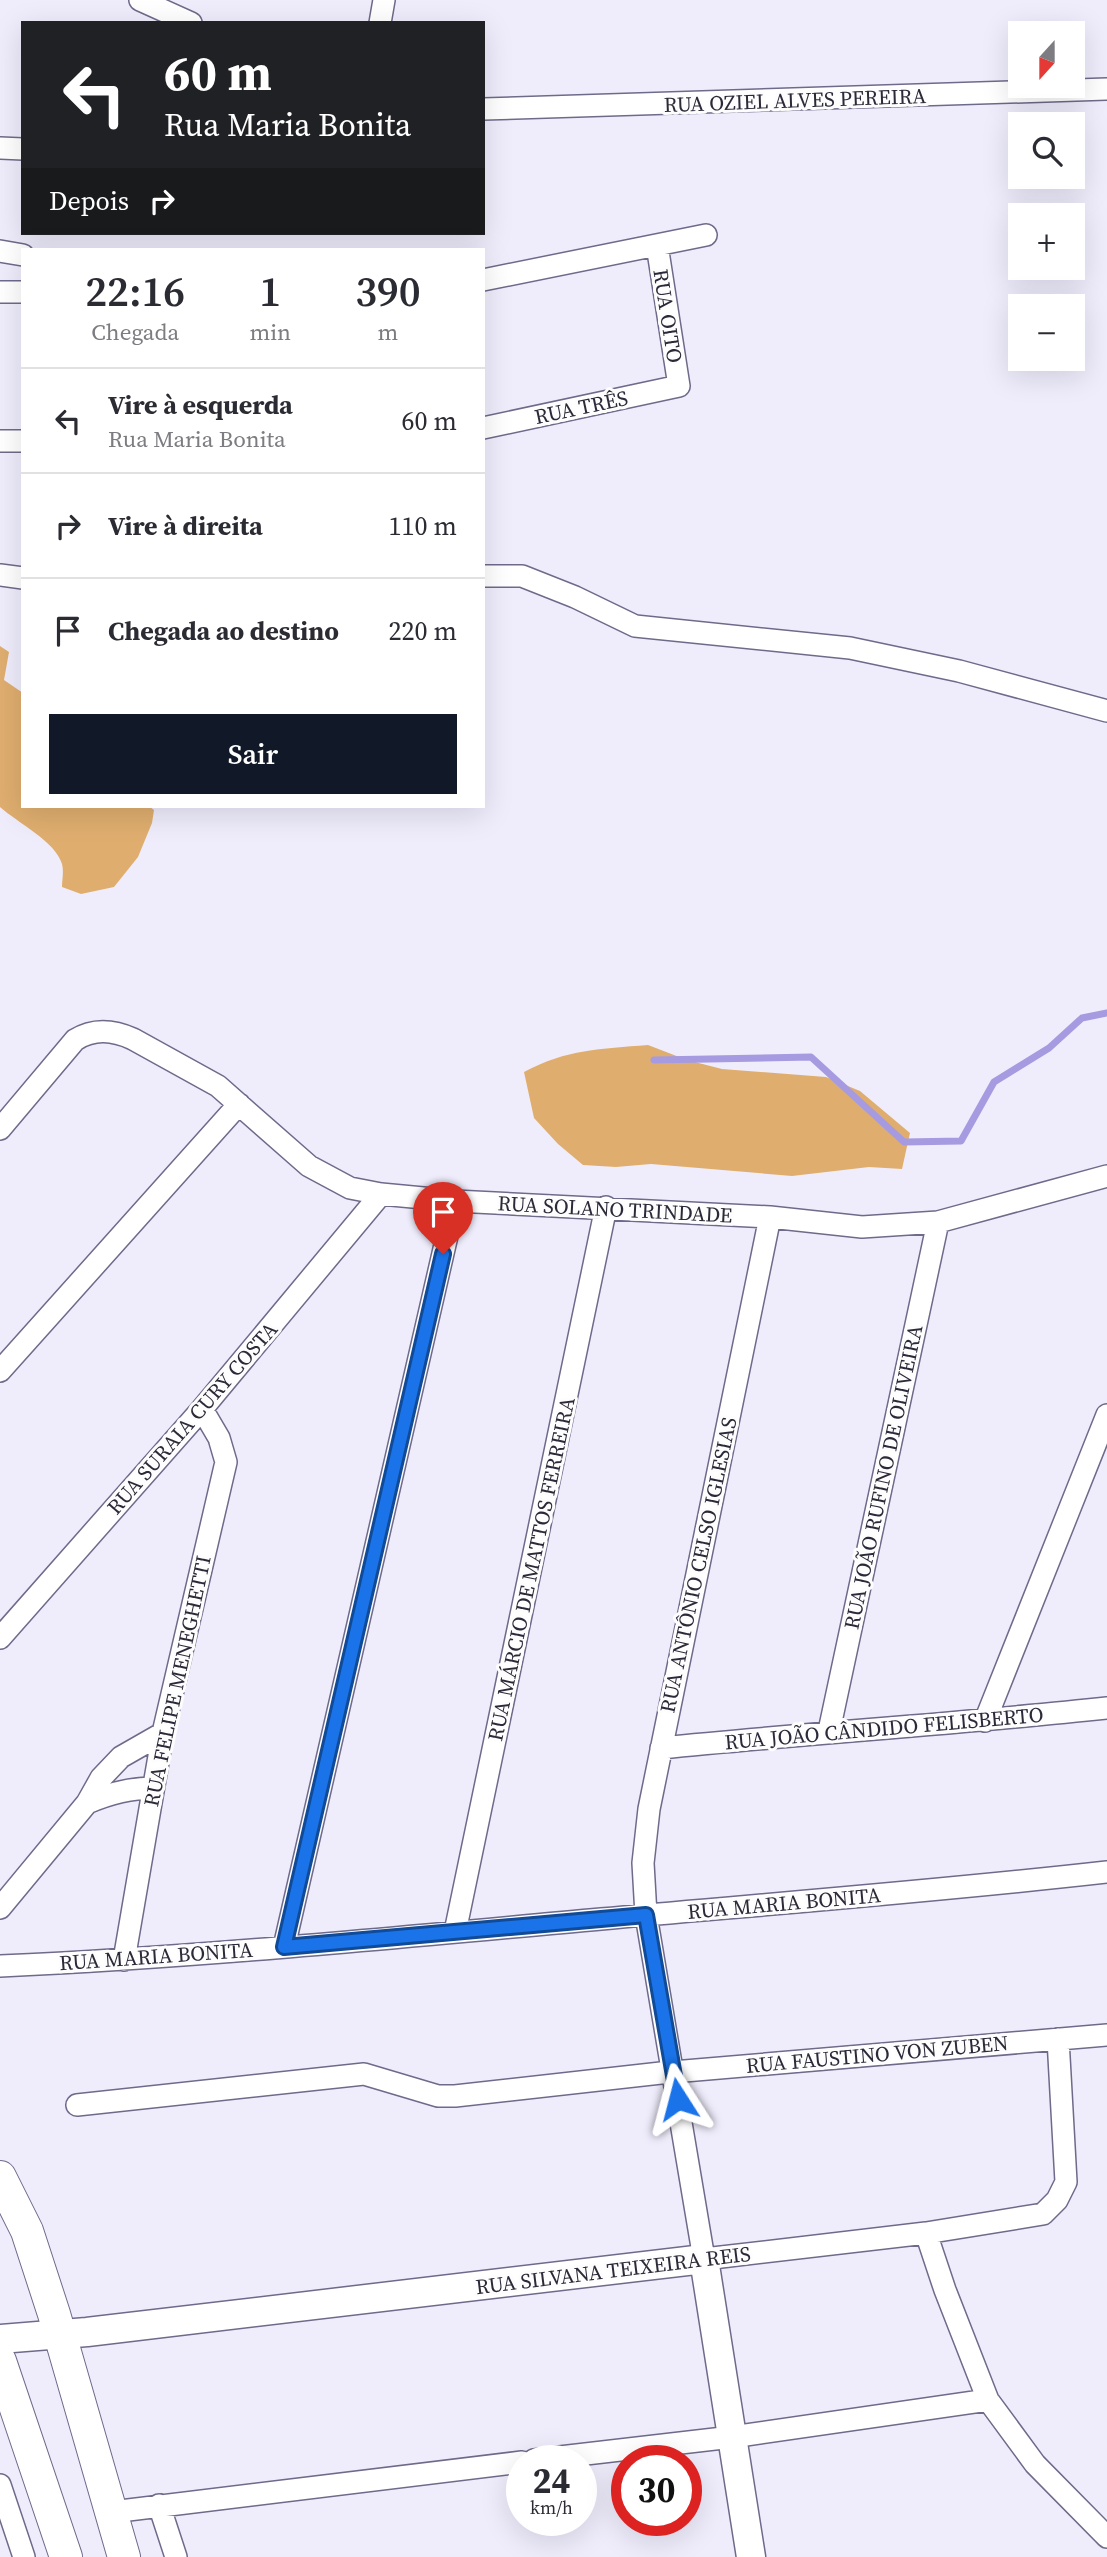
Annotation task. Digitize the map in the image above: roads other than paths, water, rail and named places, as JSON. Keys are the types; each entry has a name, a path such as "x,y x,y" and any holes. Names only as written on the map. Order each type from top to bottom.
{"main road":[{"path":"0,2178 27,2231 124,2557"},
{"path":"0,2361 66,2557"}],"street":[{"path":"140,0 187,21"},
{"path":"380,21 384,0"},
{"name":"RUA OZIEL ALVES PEREIRA","path":"485,109 1107,89"},
{"path":"0,148 21,149"},
{"path":"485,279 706,235"},
{"name":"RUA OITO","path":"656,245 679,386"},
{"path":"0,251 21,255"},
{"path":"0,292 21,292"},
{"name":"RUA TRÊS","path":"485,428 679,386"},
{"path":"0,441 21,441"},
{"path":"0,575 21,578"},
{"path":"485,576 522,576 575,597 635,626 850,648 959,671 1107,711"},
{"name":"RUA SOLANO TRINDADE","path":"0,1129 75,1040 94,1032 119,1033 218,1086 309,1166 326,1177 350,1188 381,1194 455,1201 770,1217 862,1227 938,1222 1107,1176"},
{"path":"0,1371 239,1104"},
{"name":"RUA SURAIA CURY COSTA","path":"0,1638 202,1409 381,1194"},
{"path":"284,1947 455,1201"},
{"name":"RUA MÁRCIO DE MATTOS FERREIRA","path":"455,1932 606,1207"},
{"name":"RUA ANTÔNIO CELSO IGLESIAS","path":"704,2259 646,1915 643,1863 649,1809 770,1217"},
{"name":"RUA JOÃO RUFINO DE OLIVEIRA","path":"829,1731 938,1222"},
{"name":"RUA FELIPE MENEGHETTI","path":"124,1960 163,1733 226,1462 219,1438 202,1409"},
{"path":"985,1721 1107,1415"},
{"name":"RUA JOÃO CÂNDIDO FELISBERTO","path":"661,1748 1107,1708"},
{"path":"0,1908 87,1803 102,1779 121,1757 163,1733"},
{"path":"87,1803 134,1788 153,1788"},
{"name":"RUA MARIA BONITA","path":"0,1966 124,1960 284,1947 955,1889 1107,1872"},
{"name":"RUA FAUSTINO VON ZUBEN","path":"77,2105 364,2074 438,2096 455,2096 674,2072 1107,2035"},
{"name":"RUA SILVANA TEIXEIRA REIS","path":"0,2339 59,2335 926,2233 1043,2214 1057,2200 1066,2182 1058,2039"},
{"path":"926,2233 988,2400 1035,2464 1107,2537"},
{"path":"704,2259 751,2557"},
{"path":"597,2453 732,2437 988,2400"},
{"path":"112,2512 506,2464"},
{"path":"0,2485 24,2557"},
{"path":"159,2505 176,2557"}],"waterway":[{"path":"654,1060 811,1057 904,1142 961,1141 994,1082 1049,1048 1082,1018 1107,1013"}]}
